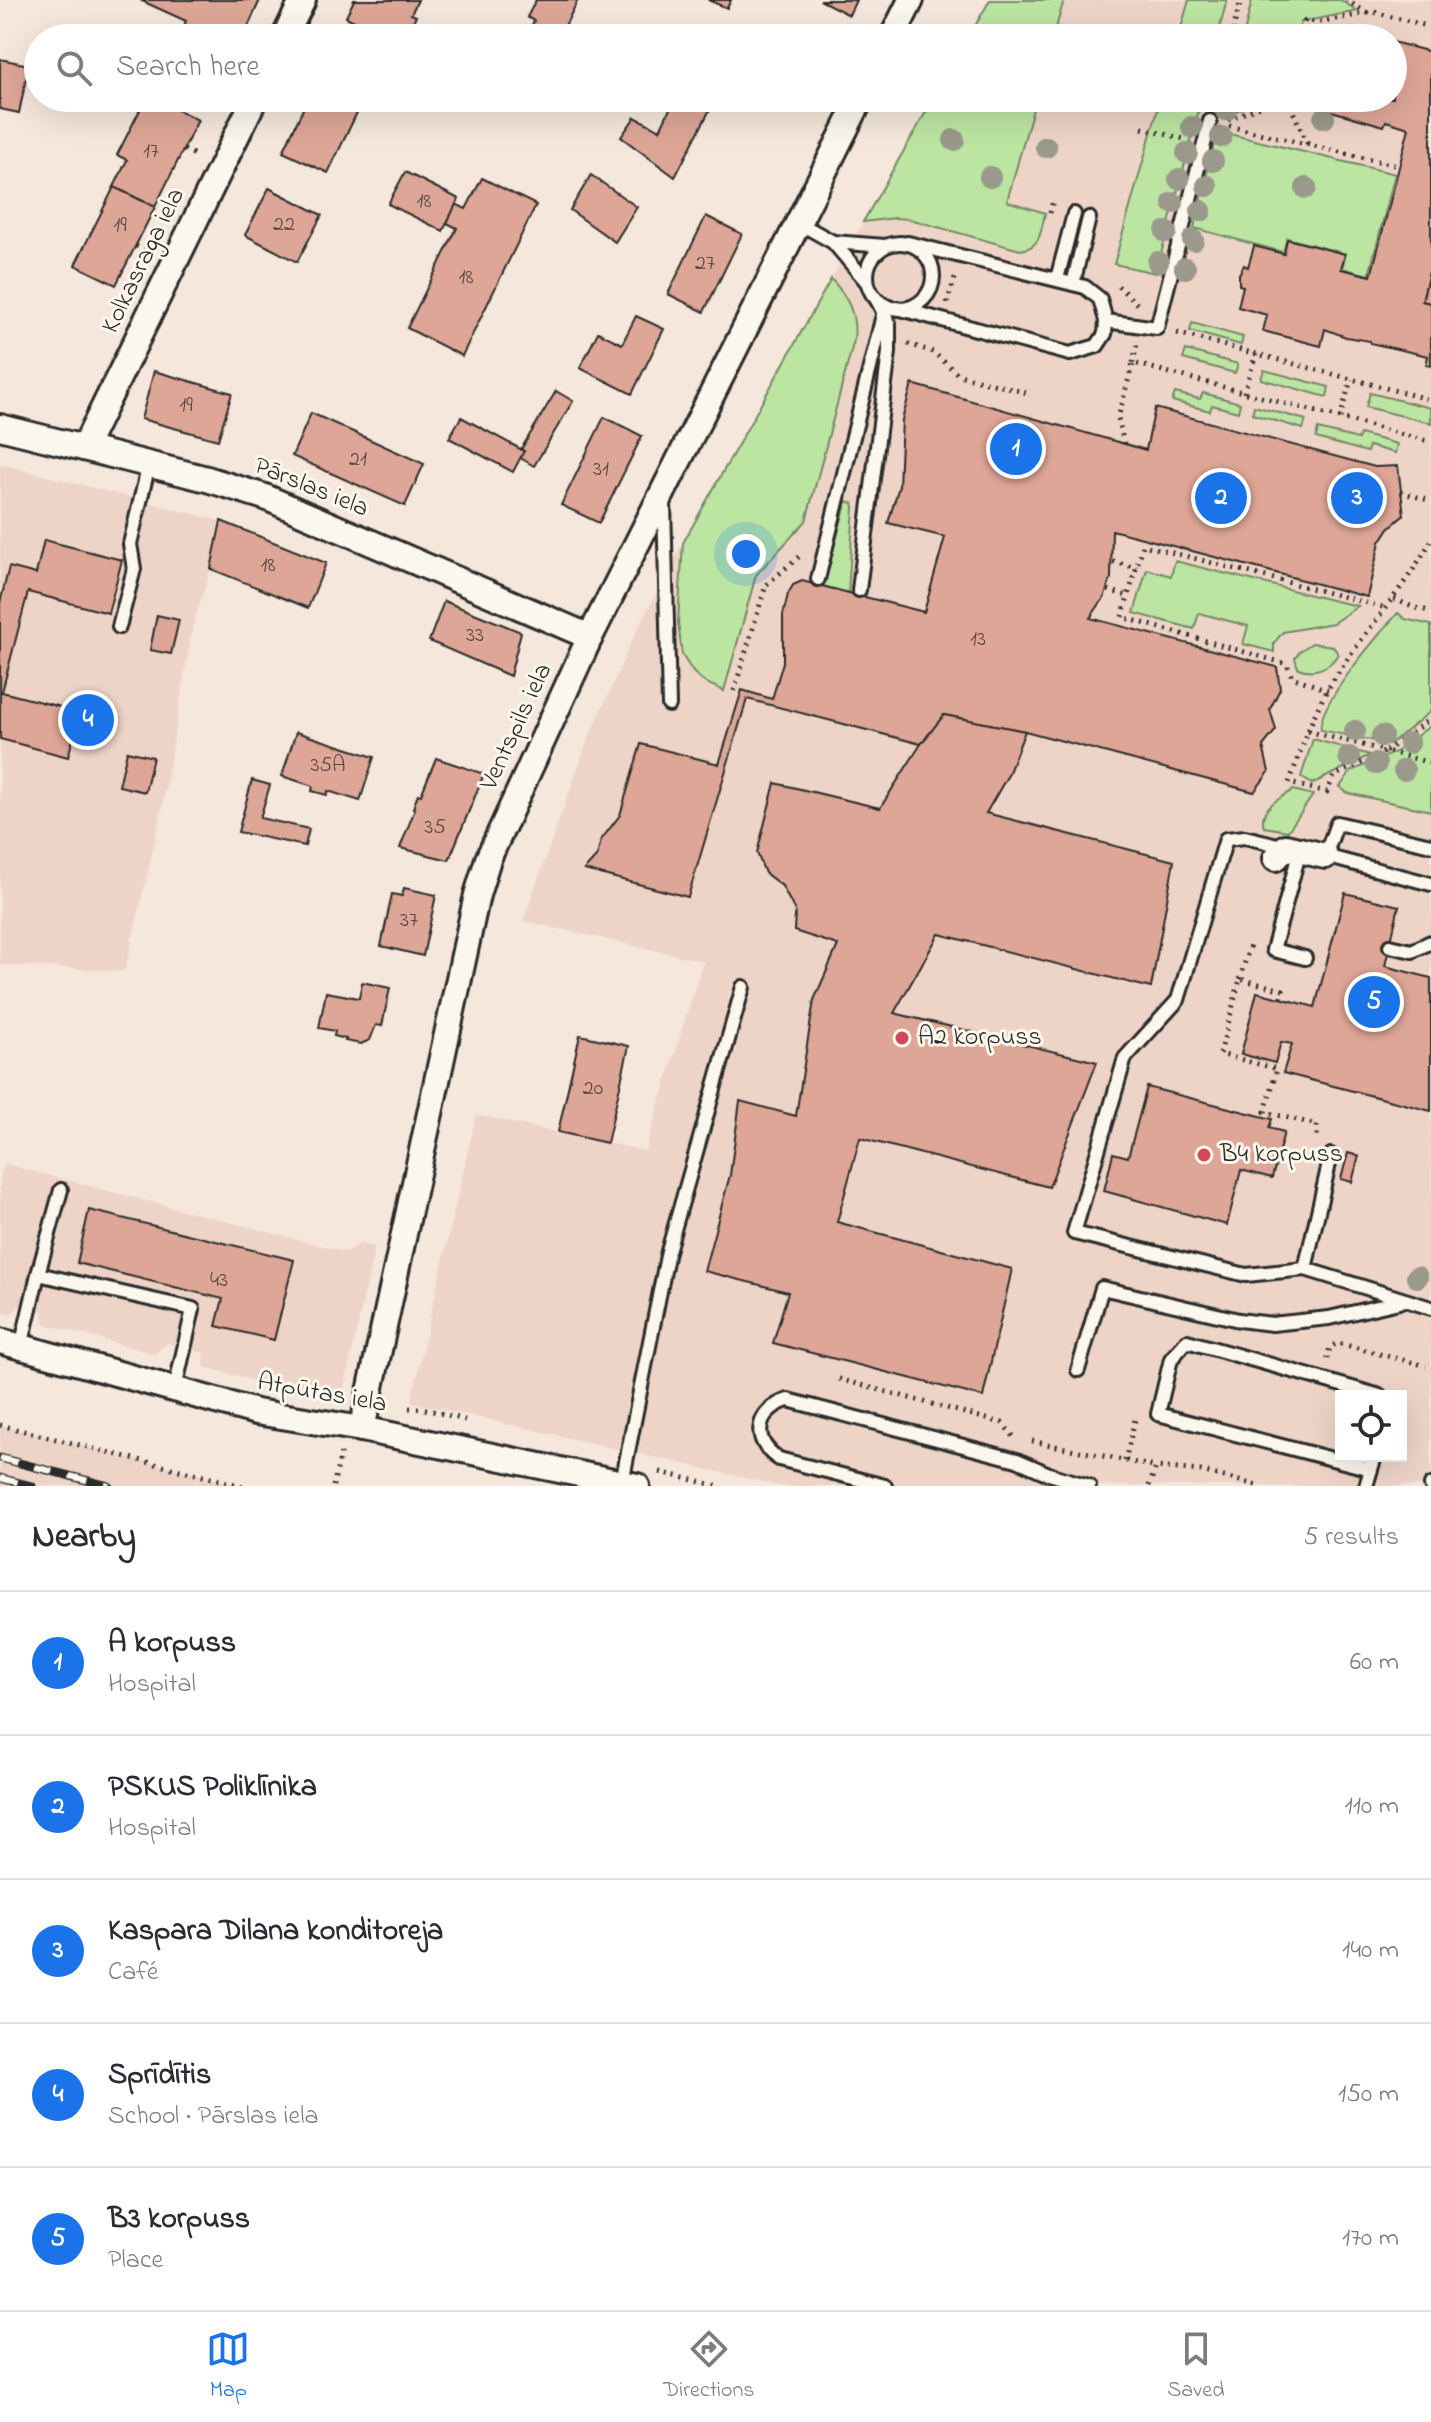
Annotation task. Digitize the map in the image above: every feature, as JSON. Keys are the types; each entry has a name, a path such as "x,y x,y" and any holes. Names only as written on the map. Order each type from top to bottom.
{"street":[{"path":"291,24 303,0"},
{"path":"899,24 911,0"},
{"name":"Kolkasraga iela","path":"84,448 248,112"},
{"name":"Ventspils iela","path":"362,1429 477,895 502,822 590,637 854,112"},
{"name":"Pārslas iela","path":"0,427 265,497 590,637"},
{"path":"1287,852 1325,856"},
{"name":"Atpūtas iela","path":"11,1344 256,1412 362,1429 630,1484"}],"lane":[{"path":"1106,321 1157,328 1210,121"},
{"path":"1057,279 1074,214"},
{"path":"1073,284 1089,218"},
{"path":"799,223 833,242 867,282 889,323 889,352 859,590"},
{"path":"833,242 885,246 908,243 1085,287 1100,299 1106,321 1105,334 1097,346 1070,354 877,300"},
{"path":"897,308 917,304 931,287 931,265 918,248 908,243"},
{"path":"867,282 870,261 885,246"},
{"path":"818,579 883,315"},
{"path":"119,627 134,569 130,544 149,464"},
{"path":"664,491 669,705"},
{"path":"1431,845 1337,823 1325,856 1431,884"},
{"path":"1305,958 1273,950 1287,852 1245,837 1226,839 1178,1000 1125,1058 1074,1233 1246,1275 1305,1269 1431,1308"},
{"path":"1390,946 1412,951 1431,942"},
{"path":"630,1484 668,1251 743,987"},
{"path":"1305,1269 1331,1155"},
{"path":"11,1344 38,1274 61,1190"},
{"path":"38,1274 193,1309 175,1389"},
{"path":"1078,1370 1102,1288 1239,1320 1272,1324 1329,1318 1402,1301"},
{"path":"1335,1454 1158,1414 1171,1359 1187,1341 1360,1390"},
{"path":"885,1486 779,1459 766,1450 762,1442 762,1422 768,1411 788,1400 1017,1460 1047,1480 1089,1486"},
{"path":"1366,1486 1373,1462"}],"path":[{"path":"1235,24 1241,0"},
{"path":"1346,0 1367,13"},
{"path":"1304,24 1305,21 1321,22 1374,12 1431,27"},
{"path":"1246,112 1220,124 1399,166"},
{"path":"1293,112 1308,145"},
{"path":"1142,128 1205,144"},
{"path":"933,352 961,256"},
{"path":"1157,328 1431,400"},
{"path":"908,344 933,352 959,375 1027,393"},
{"path":"1244,393 1256,354"},
{"path":"1124,444 1118,418 1133,363 1431,442"},
{"path":"1340,418 1351,379"},
{"path":"1401,492 1431,501"},
{"path":"734,691 766,585 801,556 805,541"},
{"path":"1431,543 1328,690 1308,731 1289,783 1327,792 1334,776 1386,751 1431,718"},
{"path":"1328,690 1292,677 1287,664 1122,617 1143,545 1387,608"},
{"path":"1113,562 1137,568"},
{"path":"1108,590 1128,596"},
{"path":"1394,599 1431,611"},
{"path":"1308,731 1431,763"},
{"path":"1281,998 1283,990 1240,979 1220,1054 1277,1069 1265,1112 1317,1125 1317,1143"},
{"path":"1322,1379 1330,1347 1334,1343 1426,1366"},
{"path":"839,1379 1002,1423 1013,1437 1156,1467 1201,1471 1259,1486"},
{"path":"0,1425 243,1486"},
{"path":"1149,1486 1156,1467"}],"shaded area":[{"path":"990,0 1431,0 1431,1486 780,1486 411,1402 476,1115 645,1151 703,961 523,921 588,740 634,636 688,532 926,112 1407,112 1407,24 976,24"},
{"path":"0,464 221,521 211,569 193,625 161,814 125,971 0,965"},
{"path":"4,1164 346,1252 360,1244 375,1247 342,1397 335,1403 204,1367 204,1353 167,1343 155,1354 45,1324 43,1312 20,1306 11,1314 0,1311 0,1179"},
{"path":"0,1425 34,1433 243,1486 0,1486"}],"green space":[{"path":"990,0 1064,0 1057,24 976,24"},
{"path":"1189,0 1227,0 1221,24 1182,24"},
{"path":"1252,0 1340,0 1358,11 1300,24 1246,24"},
{"path":"926,112 1032,112 1007,201 1045,213 1039,238 1032,246 1020,250 909,219 863,222"},
{"path":"1157,112 1198,112 1156,273 1114,264"},
{"path":"1217,131 1395,174 1369,275 1342,268 1346,254 1287,238 1283,252 1194,228"},
{"path":"831,279 850,307 854,340 806,521 756,575 724,691 704,682 682,655 678,622 683,543"},
{"path":"1192,323 1243,337 1241,345 1190,331"},
{"path":"1186,350 1238,364 1235,373 1183,359"},
{"path":"1264,370 1329,387 1327,397 1261,379"},
{"path":"1175,393 1200,399 1203,393 1240,403 1238,412 1212,405 1210,411 1172,401"},
{"path":"1370,393 1431,408 1431,423 1366,407"},
{"path":"1254,406 1306,420 1303,429 1252,414"},
{"path":"1318,429 1358,439 1360,434 1397,444 1395,453 1369,446 1367,452 1316,438"},
{"path":"847,501 854,507 848,593 823,586"},
{"path":"1175,561 1358,606 1333,623 1283,632 1274,643 1274,652 1243,644 1248,626 1199,613 1194,629 1134,613 1147,569 1171,576"},
{"path":"1398,613 1405,619 1431,625 1431,711 1390,744 1321,730 1322,719 1338,688"},
{"path":"1312,643 1333,646 1338,654 1320,669 1298,668 1295,658"},
{"path":"1431,725 1431,811 1347,793 1340,787 1351,771 1396,752"},
{"path":"1313,739 1370,755 1312,784 1301,777"},
{"path":"1293,790 1313,795 1288,831 1264,827 1267,809"}],"building":[{"path":"140,0 260,0 249,24 185,24 186,21"},
{"path":"354,0 418,0 411,14 416,16 412,24 360,24 346,17"},
{"path":"536,0 578,0 566,24 532,24 534,21 527,17"},
{"path":"708,0 731,0 727,8"},
{"path":"820,0 856,0 849,15"},
{"path":"1407,46 1431,52 1431,265 1422,301 1431,303 1431,366 1426,365 1428,356 1346,337 1325,329 1321,346 1263,331 1267,315 1238,307 1243,286 1239,285 1239,274 1244,265 1248,267 1254,246 1284,254 1287,239 1345,254 1341,269 1371,276 1409,128 1386,121 1384,126 1335,112 1407,112"},
{"path":"0,59 24,64 24,89 19,113 0,109"},
{"path":"139,112 182,112 198,120 155,207 114,187 127,160 117,155"},
{"path":"302,112 357,112 328,173 283,152"},
{"path":"668,112 709,112 675,177 621,137 635,117 660,130"},
{"path":"405,172 459,199 443,231 388,204"},
{"path":"591,175 637,207 615,242 570,210"},
{"path":"482,178 536,205 462,356 407,328 457,228 447,223 456,204 466,209"},
{"path":"114,187 155,207 116,285 75,265"},
{"path":"269,188 322,215 297,262 245,235"},
{"path":"706,216 742,234 704,312 668,294"},
{"path":"1431,265 1431,303 1422,301"},
{"path":"636,316 664,329 632,394 580,368 598,332 622,344"},
{"path":"154,371 232,393 218,440 141,419"},
{"path":"912,384 1146,450 1155,408 1375,467 1398,466 1404,515 1389,528 1380,542 1367,597 1112,530 1111,578 1104,598 1090,618 1277,667 1280,689 1270,709 1276,730 1263,746 1269,772 1254,792 1025,731 944,715 921,744 747,699 688,897 584,870 597,856 601,840 620,815 641,744 719,764 742,690 772,699 783,662 783,615 793,585 802,581 924,612 945,537 888,523 899,486 902,420"},
{"path":"556,391 573,401 534,466 517,456"},
{"path":"311,413 424,464 405,506 292,456"},
{"path":"461,417 524,451 513,472 449,438"},
{"path":"604,417 642,436 599,523 561,505"},
{"path":"221,521 326,563 308,608 211,569"},
{"path":"44,540 122,560 108,613 28,592 2,692 80,712 68,757 0,739 0,603 9,567 36,574"},
{"path":"444,601 521,632 510,676 429,641"},
{"path":"157,615 179,620 171,654 150,650"},
{"name":"A2 korpuss","path":"944,715 1025,731 1008,775 986,813 1174,861 1151,988 939,934 894,1013 1097,1062 1049,1187 860,1138 837,1222 1012,1269 983,1397 773,1343 788,1292 704,1271 730,1175 740,1101 796,1116 814,1000 838,945 794,931 795,911 782,886 765,873 757,853 775,783 880,808 921,744"},
{"path":"296,732 374,757 360,801 328,791 327,795 312,791 313,786 282,776"},
{"path":"127,751 153,757 145,792 119,786"},
{"path":"436,758 484,774 449,860 400,848 418,794 421,795"},
{"path":"252,780 270,785 260,818 309,829 305,846 238,832"},
{"path":"404,888 436,895 423,956 381,946 392,894 402,896"},
{"path":"1345,893 1399,906 1385,966 1431,978 1431,1111 1283,1073 1292,1044 1281,1042 1275,1063 1241,1054 1257,992 1315,1007"},
{"path":"362,982 390,988 382,1026 376,1025 370,1040 361,1044 345,1041 334,1036 335,1031 319,1028 326,992 359,998"},
{"path":"580,1035 629,1046 607,1143 558,1132"},
{"name":"B4 korpuss","path":"1147,1087 1272,1119 1269,1128 1284,1132 1272,1178 1241,1170 1227,1225 1104,1191 1113,1153 1128,1157"},
{"path":"1348,1153 1359,1156 1352,1182 1341,1179"},
{"path":"89,1210 294,1260 274,1340 216,1326 223,1299 77,1263"}],"railway":[{"path":"0,1458 109,1486"},
{"path":"0,1478 32,1486"}],"place":[{"name":"A korpuss","path":"1016,449"},
{"name":"PSKUS Poliklīnika","path":"1221,498"},
{"name":"Kaspara Dilana konditoreja","path":"1357,498"},
{"name":"Sprīdītis","path":"88,720"},
{"name":"B3 korpuss","path":"1374,1002"},
{"name":"A2 korpuss","path":"902,1038"},
{"name":"B4 korpuss","path":"1204,1155"}]}
